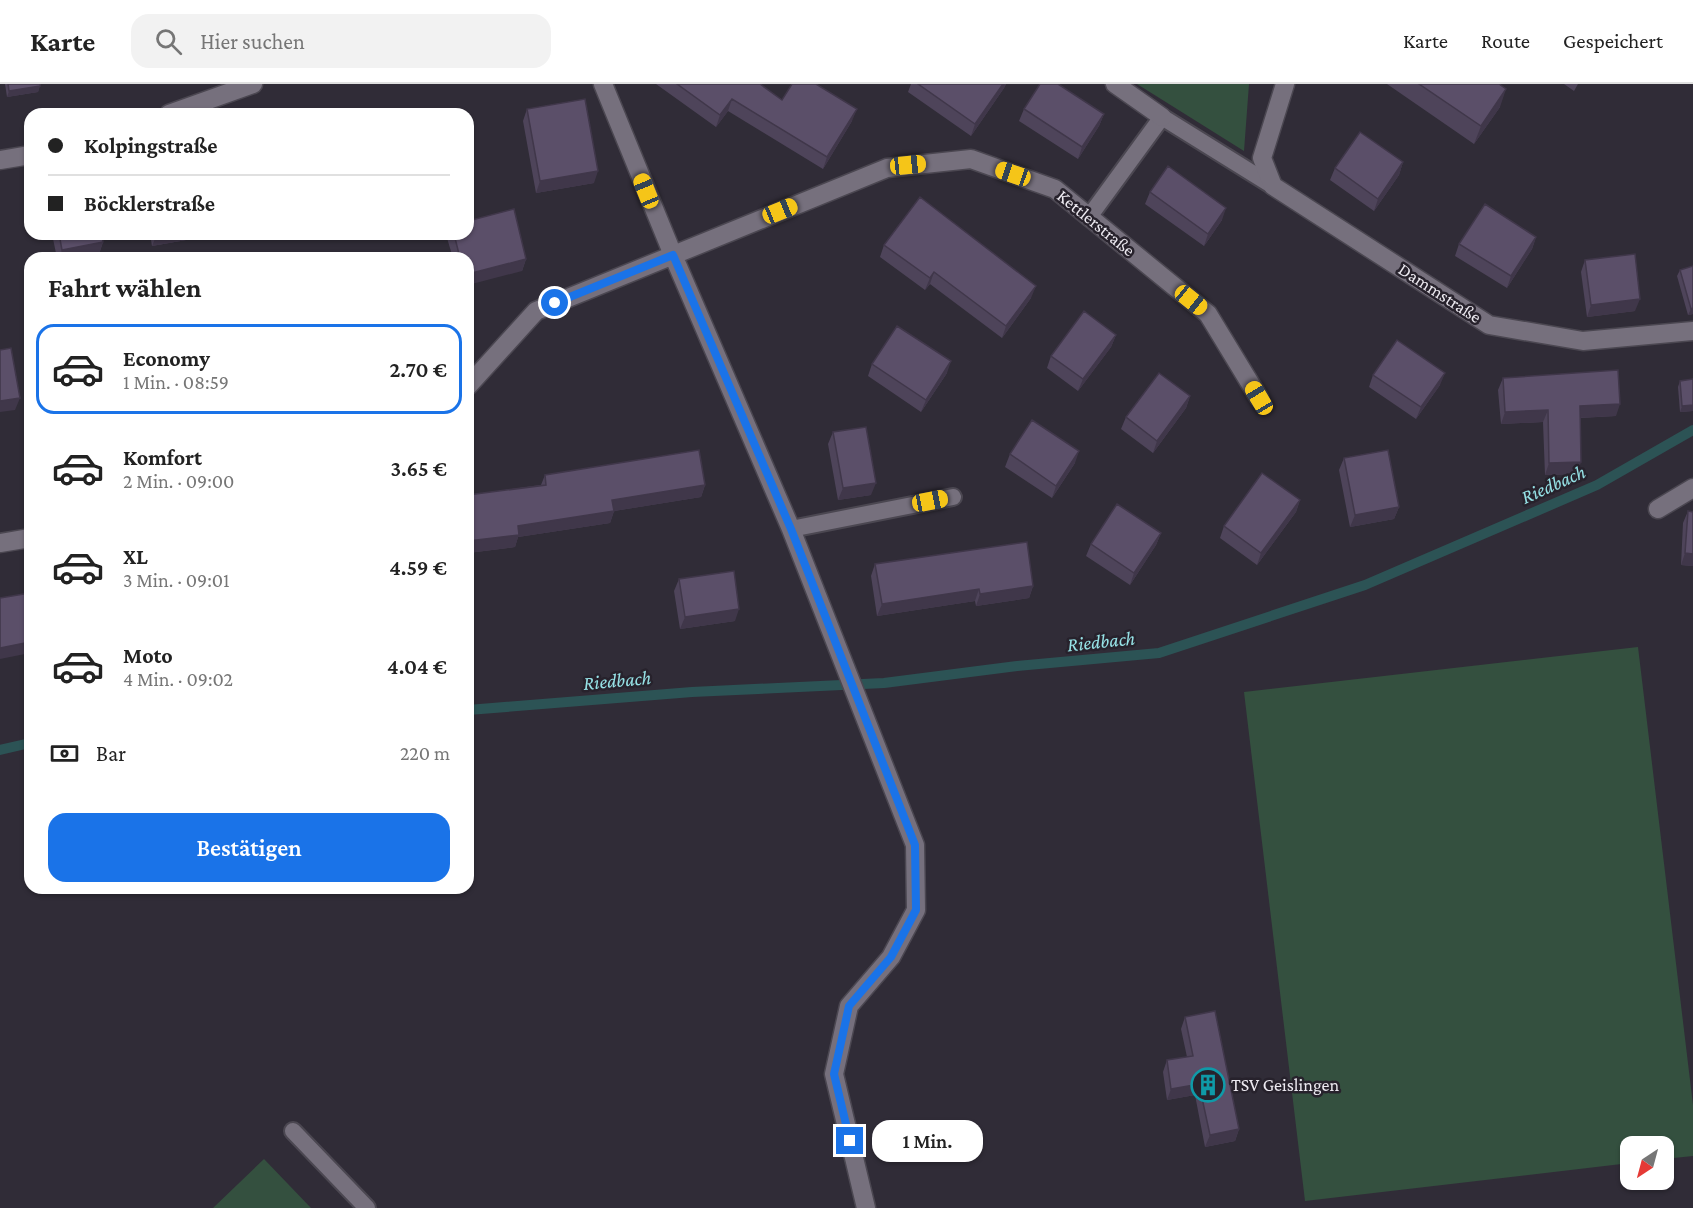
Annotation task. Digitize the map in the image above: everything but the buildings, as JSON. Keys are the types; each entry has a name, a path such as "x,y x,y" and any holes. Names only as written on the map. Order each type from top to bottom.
{"street":[{"path":"186,108 253,84"},
{"path":"603,84 673,255 791,529 915,845 916,910 891,957 849,1006 834,1074 866,1208"},
{"path":"1115,84 1162,117"},
{"path":"1273,186 1263,158 1285,84"},
{"path":"0,160 24,156"},
{"name":"Kettlerstraße","path":"474,379 536,311 887,168 971,159 1055,189 1208,314 1259,398"},
{"name":"Dammstraße","path":"1273,186 1489,325 1583,341 1693,331"},
{"path":"1658,509 1693,488"},
{"path":"0,543 24,539"}],"lane":[{"path":"1089,217 1162,117 1273,186"},
{"path":"791,529 953,497"},
{"path":"293,1131 367,1208"}],"green space":[{"path":"1137,84 1249,84 1244,151"},
{"path":"1638,647 1693,1105 1693,1156 1674,1158 1674,1136 1620,1136 1620,1164 1305,1201 1244,692"},
{"path":"264,1159 311,1208 213,1208"}],"waterway":[{"name":"Riedbach","path":"474,710 692,692 884,683 1017,666 1159,653 1365,585 1597,485 1693,430"},
{"name":"Riedbach","path":"0,750 24,744"}],"place":[{"name":"TSV Geislingen","path":"1208,1085"}],"route":[{"path":"555,303 673,255 791,529 915,845 916,910 891,957 849,1006 834,1074 850,1141"}]}
